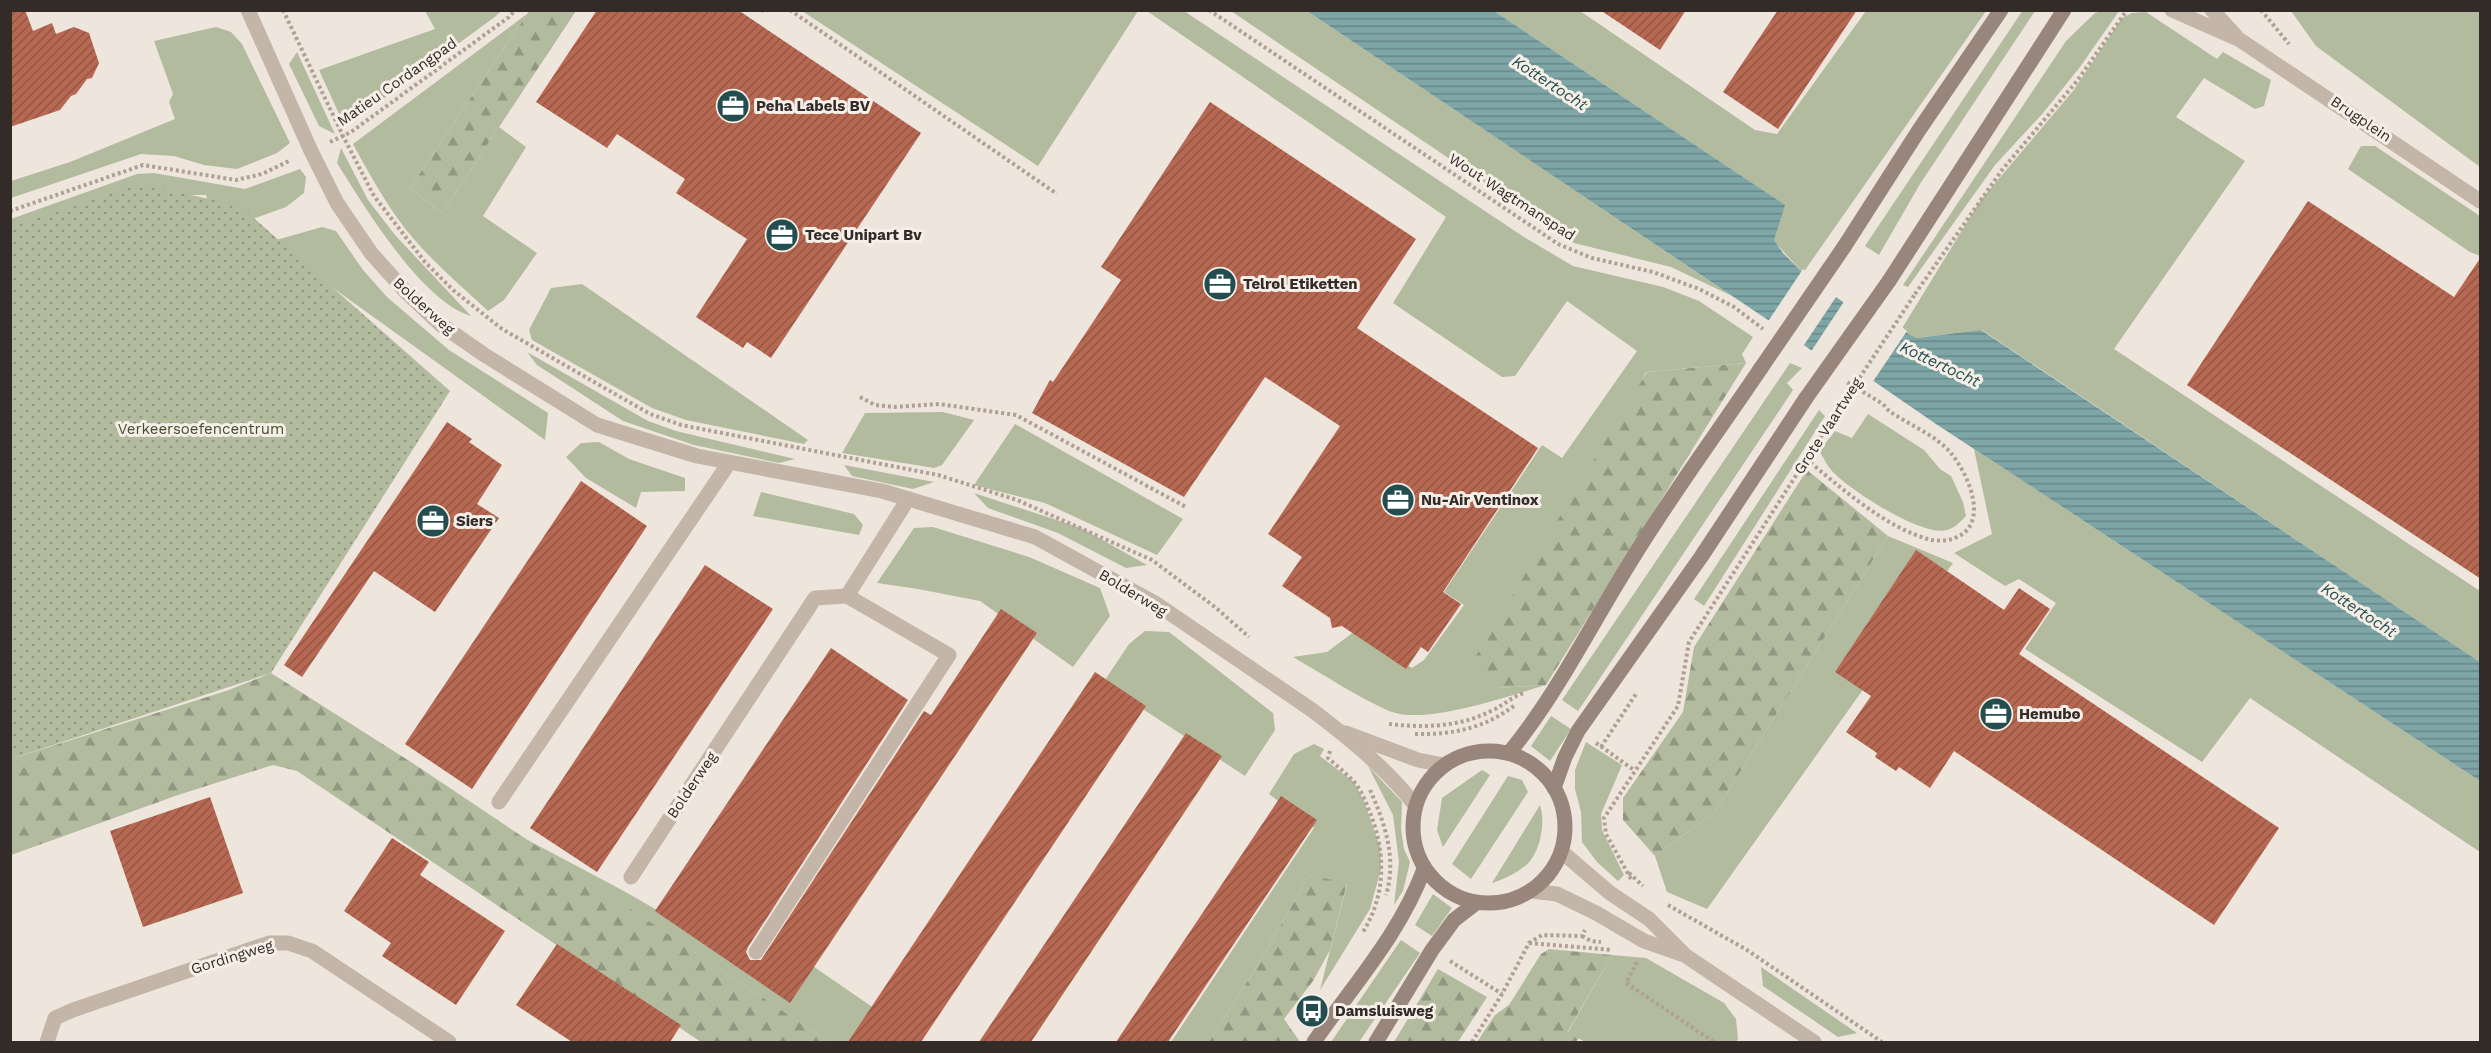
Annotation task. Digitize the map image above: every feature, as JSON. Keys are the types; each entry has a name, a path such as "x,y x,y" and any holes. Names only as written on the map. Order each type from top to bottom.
{"main road":[{"path":"1509,753 1544,708 1576,657 1630,561 1844,247 2001,10"},
{"path":"1554,788 1565,757 1578,731 1701,557 1806,398 1889,281 2064,10"},
{"path":"1486,751 1509,753 1527,761 1542,772 1554,788 1563,808 1565,830 1562,852 1549,874 1532,891 1505,902 1476,903 1455,896 1438,885 1424,868 1413,838 1415,805 1432,776 1444,765 1464,755 1486,751"},
{"path":"1314,1042 1397,926 1414,896 1424,868"},
{"path":"1376,1042 1432,950 1454,920 1476,903"}],"street":[{"name":"Bolderweg","path":"248,10 311,151 337,203 371,253 405,291 440,324 483,354 597,425 697,456 882,491 1035,537 1155,603 1338,729 1403,789 1415,805"},
{"name":"Brugplein","path":"2172,10 2240,40 2481,201"},
{"name":"Brugplein","path":"2212,10 2240,40"},
{"path":"499,802 729,463"},
{"path":"756,952 949,655 847,596 908,499"},
{"name":"Bolderweg","path":"631,877 815,598 847,596"},
{"name":"Bolderweg","path":"1338,729 1418,760 1444,765"},
{"path":"1562,852 1610,893 1649,919 1686,956 1814,1042"},
{"path":"1532,891 1557,894 1596,913 1644,941 1686,956"},
{"name":"Gordingweg","path":"47,1042 55,1018 269,943 288,943 312,951 449,1042"}],"path":[{"path":"284,10 374,196 424,262 483,316 564,366 650,414 681,425 938,475 964,481 1017,500 1152,560 1215,607 1253,641"},
{"name":"Matieu Cordangpad","path":"10,211 143,165 236,180 262,174 343,136 509,17 514,10"},
{"path":"790,10 1057,194"},
{"name":"Wout Wagtmanspad","path":"1209,10 1558,244 1592,258 1653,272 1699,289 1734,307 1769,333"},
{"name":"Grote Vaartweg","path":"1626,870 1606,834 1604,818 1678,706 1689,642 1915,294 2002,170 2077,81 2127,10"},
{"path":"1806,459 1872,512 1932,540 1949,541 1963,535 1969,528 1973,517 1973,498 1963,472 1949,452 1889,411 1883,404 1835,374"},
{"path":"860,397 875,405 894,407 939,404 1016,415 1186,507"},
{"path":"1379,722 1400,725 1448,725 1473,720 1495,710 1513,696 1527,693 1536,694 1544,708"},
{"path":"1600,747 1636,694"},
{"path":"1338,729 1328,758 1356,784 1375,823 1382,865 1376,907 1359,938"},
{"path":"1610,893 1626,870 1648,890"},
{"path":"1664,902 1747,950 1882,1042"},
{"path":"1472,1042 1502,994 1529,943 1542,935 1582,936 1596,913"},
{"path":"1529,943 1619,951"},
{"path":"1641,952 1626,983 1714,1042"}],"green space":[{"path":"2023,10 2035,11 1920,184 1879,255 1865,246"},
{"path":"2105,10 2119,11 2080,67 2043,113 1995,165 1908,287 1903,285 2066,41 2095,13"},
{"path":"425,11 501,11 345,127 319,70 435,29"},
{"path":"529,11 576,11 442,213 410,188"},
{"path":"802,11 1138,11 1038,166"},
{"path":"1147,11 1184,11 1524,237 1573,266 1663,287 1699,301 1753,337 1742,354 1746,363 1646,372 1497,688 1546,685 1467,708 1423,715 1405,715 1377,705 1293,657 1327,652 1355,631 1412,668 1424,660 1464,605 1444,592 1542,445 1562,458 1637,351 1567,301 1515,376 1502,377 1393,303 1446,217"},
{"path":"1231,11 1307,11 1732,296 1671,267 1574,243"},
{"path":"1494,11 1580,11 1755,130 1777,134 1866,11 1986,11 1803,273 1773,240 1784,205"},
{"path":"2291,11 2480,11 2480,167 2316,46"},
{"path":"2146,12 2217,59 2223,52 2271,80 2264,106 2255,109 2204,78 2176,117 2245,161 2114,349 2480,591 2480,662 1982,330 1915,338 1901,330 1980,201 2073,91 2122,18 2132,13"},
{"path":"527,14 410,188 442,213 499,127 526,147 483,216 537,253 504,300 488,311 408,232 380,192 353,144"},
{"path":"216,27 231,32 242,44 290,143 277,153 237,169 204,165 174,156 141,154 11,198 11,181 70,162 175,119 169,102 173,94 154,41"},
{"path":"297,52 335,134 319,126 289,64"},
{"path":"2361,146 2375,146 2480,216 2480,256 2470,252 2348,169"},
{"path":"341,148 368,200 395,235 471,316 452,307 433,292 414,273 378,227 337,163"},
{"path":"300,169 306,177 304,193 286,207 219,231 206,195 161,195 11,246 11,219 137,174 154,173 245,189"},
{"name":"Verkeersoefencentrum","path":"137,184 239,205 450,391 271,673 11,759 11,227"},
{"path":"322,227 336,231 363,270 387,297 449,350 548,413 545,440 269,242"},
{"path":"582,284 808,440 804,444 686,420 652,408 532,340 529,330 551,288"},
{"path":"527,352 648,421 676,431 795,459 779,463 694,445 623,421 537,365"},
{"path":"1746,363 1546,685 1497,688 1468,669 1647,372"},
{"path":"1790,363 1802,368 1787,383 1793,390 1578,711 1562,700"},
{"path":"1819,410 1825,416 1704,606 1694,599"},
{"path":"943,412 974,420 942,465 934,468 842,453 865,413"},
{"path":"1868,414 1924,450 1940,469 1951,476 1963,502 1966,516 1952,528 1936,530 1906,520 1857,491 1830,469 1819,451 1835,431 1852,438"},
{"path":"1015,424 1183,519 1157,555 1045,503 974,485"},
{"path":"599,442 629,459 685,478 685,491 641,492 636,508 586,478 566,457 581,443"},
{"path":"1974,449 2480,781 2480,852 2250,698 2202,762 2025,649 2056,603 2019,579 2005,586 1954,553 1992,534"},
{"path":"844,465 934,482 913,489 852,476"},
{"path":"1807,470 1888,536 1715,812 1655,856 1623,820 1623,798 1683,712 1694,647"},
{"path":"761,492 854,514 863,525 859,535 753,516"},
{"path":"974,493 1081,528 1147,565 1126,568 1058,533 988,508"},
{"path":"933,527 1029,557 1100,588 1110,616 1073,667 980,601 877,583 914,528"},
{"path":"1888,536 1953,563 1707,909 1667,892 1655,856 1715,812"},
{"path":"1145,631 1169,632 1273,713 1275,730 1245,776 1103,683 1129,644"},
{"path":"271,673 414,764 829,1042 701,1042 297,771 273,765 178,795 11,855 11,759 229,690"},
{"path":"1551,716 1571,729 1550,761 1531,746"},
{"path":"1586,742 1622,765 1601,814 1602,830 1624,875 1618,881 1597,862 1582,842 1581,812 1575,789 1575,770"},
{"path":"1314,744 1324,749 1320,756 1354,782 1364,801 1380,847 1381,869 1370,909 1320,990 1347,884 1309,875 1262,958 1209,1042 1171,1042 1314,828 1269,794 1294,754"},
{"path":"1368,766 1402,802 1401,829 1404,849 1410,862 1403,891 1394,905 1399,862 1393,815"},
{"path":"1482,770 1490,775 1443,847 1437,830 1442,798"},
{"path":"1508,776 1522,780 1528,792 1471,879 1452,864"},
{"path":"1540,805 1542,829 1535,854 1521,869 1492,883"},
{"path":"522,837 672,919 728,957 755,979 778,942 923,1042 829,1042"},
{"path":"1309,875 1347,883 1330,950 1313,981 1284,1019 1300,1042 1209,1042 1262,958"},
{"path":"1433,894 1452,908 1432,936 1415,925"},
{"path":"1401,940 1420,953 1359,1042 1331,1042"},
{"path":"1549,949 1612,955 1568,1031 1579,1038 1576,1042 1477,1042 1495,1015 1509,1005 1541,954"},
{"path":"1612,955 1646,958 1724,1003 1736,1019 1738,1039 1736,1042 1585,1042 1568,1032"},
{"path":"1761,967 1857,1033 1838,1037 1763,986"},
{"path":"1438,969 1487,997 1458,1042 1394,1042"}],"water":[{"name":"Kottertocht","path":"1307,11 1494,11 1785,205 1774,240 1783,253 1803,273 1879,328 1901,330 1916,338 1981,330 2480,662 2480,781 1872,380 1848,376"}],"pier":[{"path":"1803,269 1838,294 1802,348 1767,323"},
{"path":"1845,300 1880,326 1902,327 1907,331 1872,383 1846,379 1810,353"}],"building":[{"path":"10,10 25,10 33,31 52,23 56,34 74,27 89,33 99,63 92,78 87,79 60,110 10,127"},
{"path":"597,10 738,10 921,133 771,358 747,342 743,348 696,317 747,239 676,193 685,179 617,134 607,148 536,102"},
{"path":"1600,10 1686,10 1660,50"},
{"path":"1778,10 1857,10 1778,129 1723,92"},
{"path":"1210,102 1416,239 1357,328 1538,448 1443,592 1461,604 1428,652 1421,647 1406,669 1342,626 1332,628 1330,618 1282,586 1302,557 1268,534 1340,426 1265,377 1184,497 1032,413 1050,380 1053,382 1121,280 1101,267"},
{"path":"2308,201 2454,297 2481,257 2481,579 2187,385"},
{"path":"447,422 472,439 469,442 502,465 477,504 499,518 435,612 374,571 302,677 284,665"},
{"path":"581,481 647,526 472,789 405,744"},
{"path":"1916,550 2004,610 2019,588 2050,609 2019,654 2279,828 2214,925 1954,751 1930,788 1899,767 1896,771 1875,757 1877,753 1846,732 1871,696 1835,672"},
{"path":"705,565 773,609 597,872 530,828"},
{"path":"1001,609 1037,633 790,1003 655,911 831,648 908,700 748,947 746,952 750,960 761,960 924,711 931,715"},
{"path":"1095,672 1146,706 921,1042 848,1042"},
{"path":"1186,733 1222,756 1031,1042 979,1042"},
{"path":"1281,796 1317,820 1168,1042 1116,1042"},
{"path":"210,797 243,893 143,927 110,831"},
{"path":"392,838 429,862 420,875 505,931 456,1005 382,956 391,943 344,911"},
{"path":"557,944 681,1025 670,1042 572,1042 516,1005"}],"place":[{"name":"Peha Labels BV","path":"733,106"},
{"name":"Tece Unipart Bv","path":"782,235"},
{"name":"Telrol Etiketten","path":"1220,284"},
{"name":"Nu-Air Ventinox","path":"1398,500"},
{"name":"Siers","path":"433,521"},
{"name":"Hemubo","path":"1996,714"},
{"name":"Damsluisweg","path":"1312,1011"}]}
